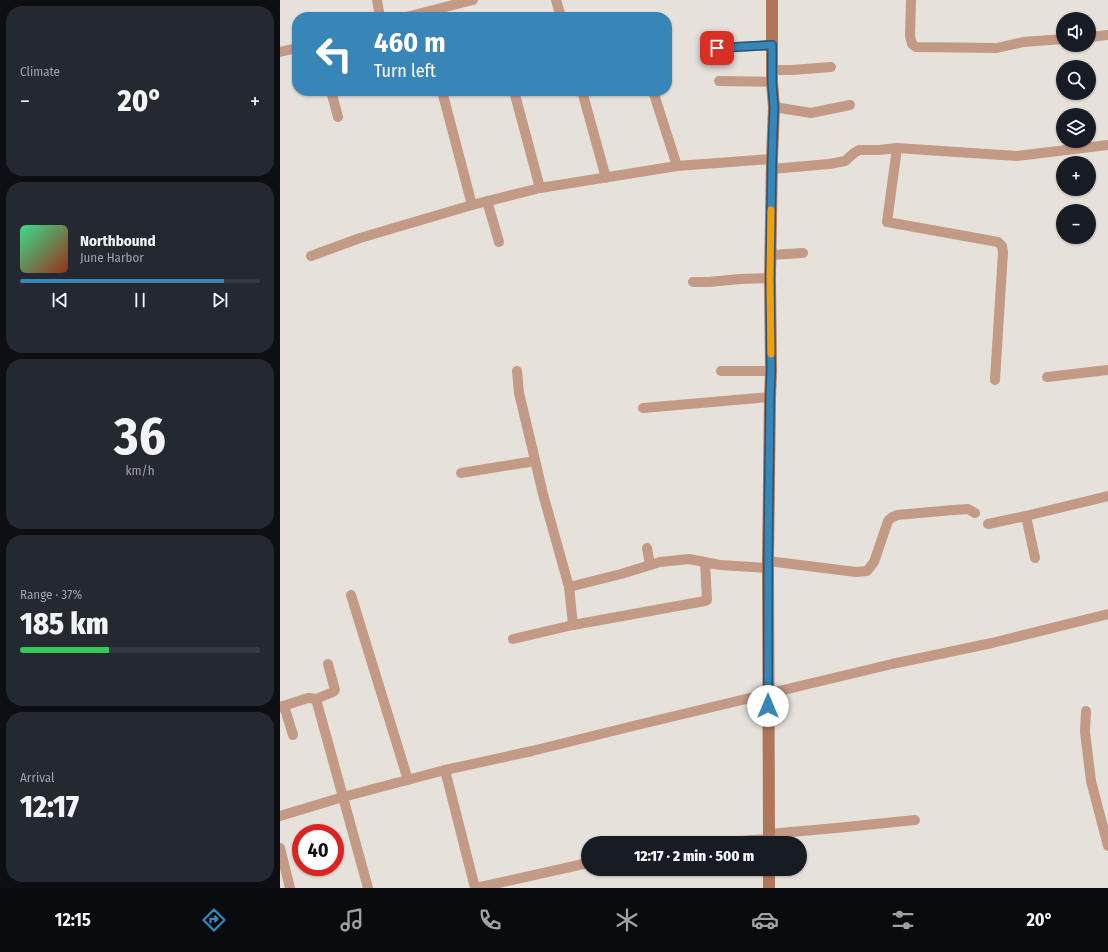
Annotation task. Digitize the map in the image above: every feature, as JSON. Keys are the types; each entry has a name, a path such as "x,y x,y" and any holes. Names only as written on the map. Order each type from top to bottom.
{"street":[{"path":"377,0 379,12"},
{"path":"426,12 473,0"},
{"path":"556,0 560,12"},
{"path":"769,836 768,564 771,371 770,278 774,107 772,82 772,0"},
{"path":"911,0 910,36 912,44 916,47 997,48 1023,42 1056,40"},
{"path":"1096,36 1108,35"},
{"path":"717,48 772,45"},
{"path":"280,52 292,49"},
{"path":"772,70 831,67"},
{"path":"719,81 772,82"},
{"path":"332,96 338,117"},
{"path":"443,96 472,205"},
{"path":"515,96 540,188"},
{"path":"583,96 606,178"},
{"path":"655,96 676,166"},
{"path":"774,107 811,113 850,106"},
{"path":"311,256 360,238 487,201 540,188 676,166 830,164 845,161 859,150 897,148 1017,156 1108,145"},
{"path":"897,148 886,222 998,242 1002,246 1003,252 995,380"},
{"path":"487,201 499,242"},
{"path":"771,255 803,253"},
{"path":"693,282 770,278"},
{"path":"1047,377 1108,370"},
{"path":"517,371 519,393 535,461 569,587 573,624"},
{"path":"721,371 771,371"},
{"path":"643,408 770,397"},
{"path":"461,473 535,461"},
{"path":"988,524 1108,496"},
{"path":"569,587 660,562 689,560 720,565 768,564 856,572 868,571 874,562 888,521 891,518 897,515 945,510 968,509 975,513"},
{"path":"1026,516 1036,558"},
{"path":"647,548 650,565"},
{"path":"513,639 573,624 705,601 707,600 705,563"},
{"path":"351,595 408,780"},
{"path":"280,816 445,770 532,751 892,664 992,643 1108,614"},
{"path":"293,735 282,706 308,698 316,699 333,692 335,690 335,686 328,664"},
{"path":"316,699 368,888"},
{"path":"1086,711 1085,732 1091,781 1108,846"},
{"path":"445,770 475,888 581,865"},
{"path":"787,836 836,828 915,820"},
{"path":"280,848 290,888"},
{"path":"769,876 769,888"}],"slow traffic":[{"path":"771,210 771,354"}],"route":[{"path":"717,48 772,45 774,107 770,278 771,371 768,561 768,706"}]}
